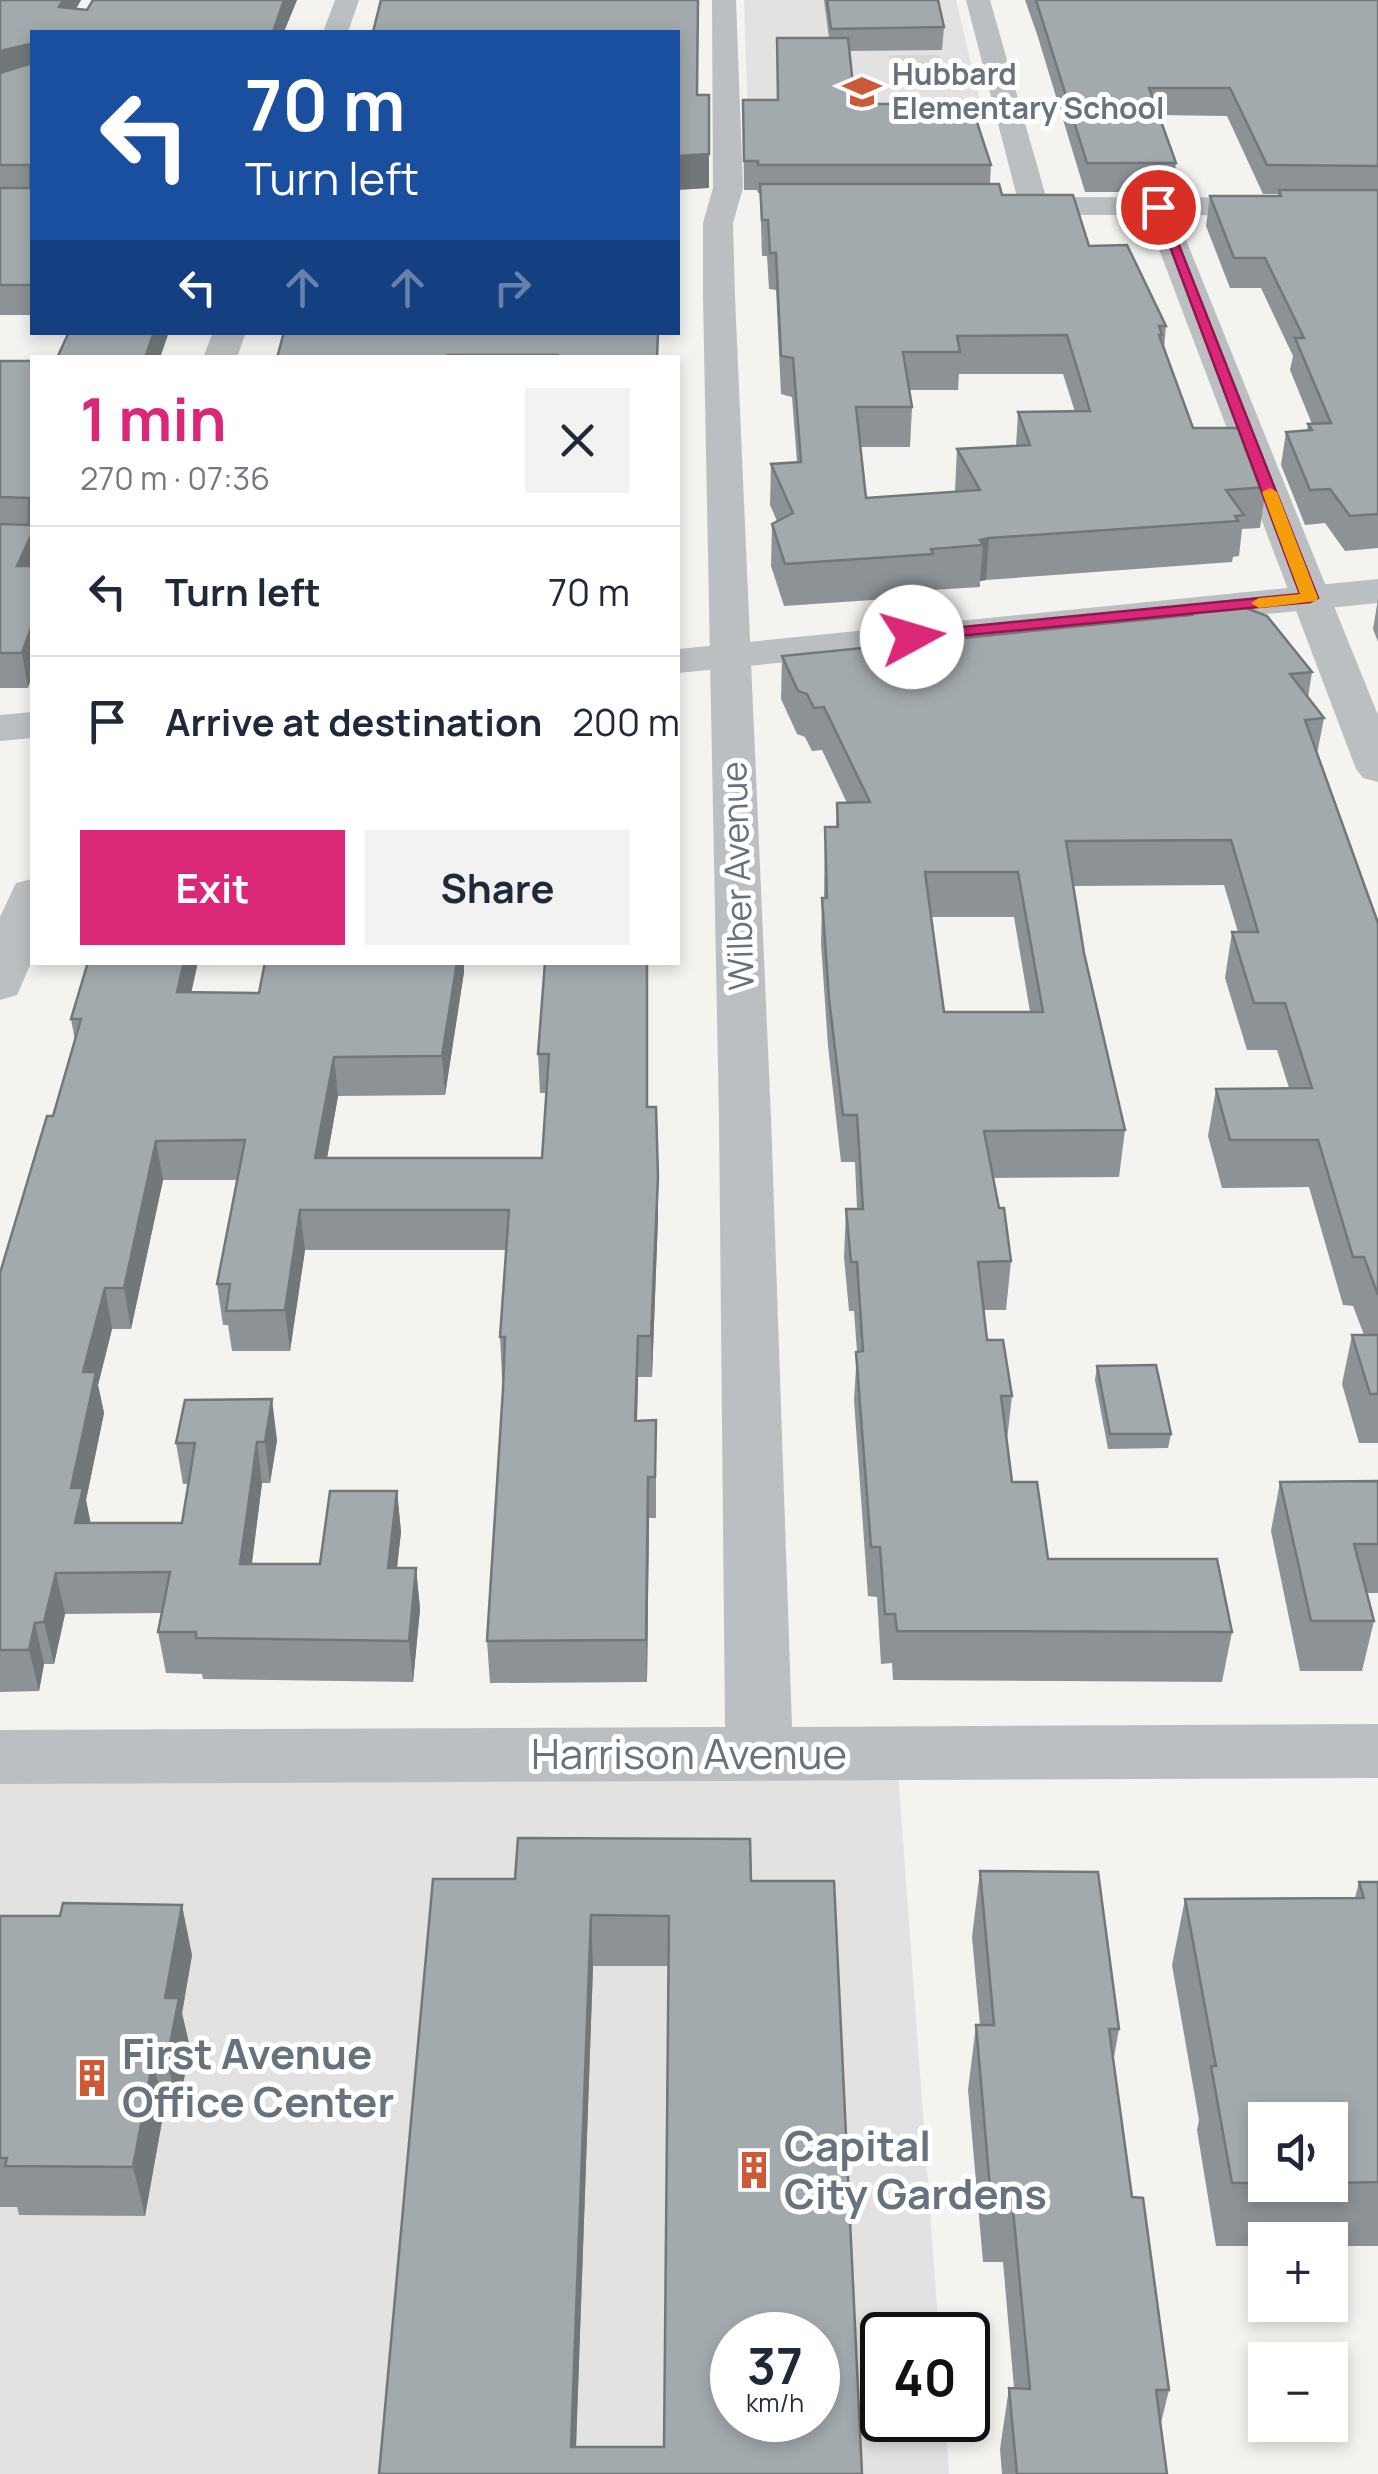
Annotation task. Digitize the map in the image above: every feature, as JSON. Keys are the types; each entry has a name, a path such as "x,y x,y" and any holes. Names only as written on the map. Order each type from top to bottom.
{"street":[{"path":"337,30 347,0"},
{"name":"Wilber Avenue","path":"724,0 728,188 726,206 718,223 719,298 759,1754"},
{"path":"978,0 1034,206"},
{"path":"970,206 1378,207"},
{"path":"1158,207 1378,769"},
{"path":"680,660 1378,591"},
{"path":"0,728 30,725"},
{"path":"0,986 30,900"},
{"name":"Harrison Avenue","path":"0,1756 1378,1751"}],"shaded area":[{"name":"Hubbard Elementary School","path":"744,0 956,0 985,123 748,123"},
{"path":"889,55 939,55 943,75 903,75 891,66"},
{"path":"0,1744 896,1744 937,2312 860,2312 860,2442 947,2442 949,2474 0,2474"}],"building":[{"path":"0,0 63,0 59,7 87,10 93,0 284,0 274,30 30,30 30,44 0,51"},
{"path":"381,0 698,0 697,95 709,95 709,154 680,156 680,30 374,30"},
{"path":"827,0 938,0 944,27 831,29"},
{"path":"1036,0 1378,0 1378,166 1267,165 1230,88 1149,88 1176,163 1087,163"},
{"path":"777,38 848,38 855,104 971,104 991,165 758,165 758,161 744,161 743,100 778,100"},
{"path":"30,64 30,165 0,165 0,73"},
{"path":"760,184 999,184 1002,195 1073,195 1089,246 1127,245 1166,326 1159,326 1159,335 1193,428 1243,428 1266,487 1226,490 1244,515 1235,516 1238,521 989,538 980,540 983,545 931,549 933,554 785,564 772,524 793,513 771,464 801,462 793,358 781,356 776,253 770,253 768,220 762,220","holes":["1067,335 1090,411 1018,412 1030,445 957,449 980,490 866,498 856,407 912,407 903,352 960,352 957,336"]},
{"path":"0,188 30,188 30,285 0,285"},
{"path":"1279,190 1378,190 1378,514 1350,516 1330,489 1310,490 1286,432 1312,430 1308,424 1331,423 1295,338 1304,338 1265,258 1234,258 1210,196 1281,196"},
{"path":"68,335 153,335 146,355 58,355"},
{"path":"283,335 658,335 657,355 278,355"},
{"path":"0,361 30,361 30,537 17,566 30,566 30,631 22,653 0,653 0,524 29,525 29,498 0,497"},
{"path":"1241,606 1267,616 1312,672 1290,674 1324,718 1305,720 1378,923 1378,1295 1364,1257 1353,1257 1318,1140 1230,1140 1216,1089 1312,1088 1285,1003 1254,1003 1232,932 1258,932 1231,840 1066,841 1084,953 1125,1130 984,1131 999,1208 1004,1208 1011,1261 978,1262 987,1340 1003,1340 1012,1396 1001,1396 1012,1482 1037,1482 1048,1559 1217,1559 1232,1632 897,1631 895,1614 885,1614 880,1547 871,1547 856,1352 863,1351 857,1262 851,1262 846,1209 863,1209 857,1115 843,1115 822,898 827,898 825,827 838,827 837,803 870,802 824,707 814,708 807,694 798,691 782,656 1192,615 1189,610","holes":["925,872 1018,872 1043,1012 944,1012"]},
{"path":"87,965 183,965 177,992 259,993 264,965 457,965 442,1056 334,1057 315,1158 542,1158 549,1054 538,1054 545,965 647,965 647,1107 656,1107 658,1177 651,1336 638,1336 635,1421 656,1420 655,1477 648,1477 646,1640 487,1641 503,1389 505,1337 500,1337 509,1210 300,1210 285,1310 226,1311 230,1284 217,1284 245,1140 156,1141 124,1288 105,1288 83,1372 96,1372 71,1488 83,1488 75,1523 182,1523 195,1443 176,1443 185,1400 272,1399 265,1442 257,1442 240,1564 320,1564 330,1491 397,1491 388,1568 416,1568 409,1641 196,1638 196,1632 158,1632 170,1572 56,1573 44,1622 35,1623 29,1650 0,1650 0,1273 81,1019 71,1019"},
{"path":"1352,1335 1378,1335 1378,1394 1370,1394"},
{"path":"1156,1365 1171,1434 1110,1434 1097,1366"},
{"path":"1378,1481 1378,1544 1354,1544 1374,1621 1311,1621 1280,1482"},
{"name":"Capital City Gardens","path":"518,1838 750,1839 751,1881 834,1881 862,2474 379,2474 433,1879 515,1879","holes":["591,1915 669,1916 664,2447 571,2447"]},
{"path":"980,1871 1098,1872 1119,2029 1109,2029 1132,2197 1143,2198 1169,2390 1156,2390 1167,2474 1017,2474 1009,2388 1030,2389 1012,2199 991,2199 976,2025 994,2025"},
{"path":"1359,1882 1378,1882 1378,2182 1348,2183 1348,2102 1248,2102 1248,2183 1232,2183 1211,2066 1216,2066 1185,1899 1364,1898"},
{"name":"First Avenue Office Center","path":"63,1903 182,1905 165,1998 179,1998 167,2060 153,2060 133,2167 5,2166 7,2158 0,2158 0,1916 60,1916"}],"slow traffic":[{"path":"1259,603 1310,598 1270,492"}],"place":[{"name":"Hubbard Elementary School","path":"862,92"},
{"name":"First Avenue Office Center","path":"92,2078"},
{"name":"Capital City Gardens","path":"754,2170"}],"route":[{"path":"912,637 1310,598 1158,207"}]}
